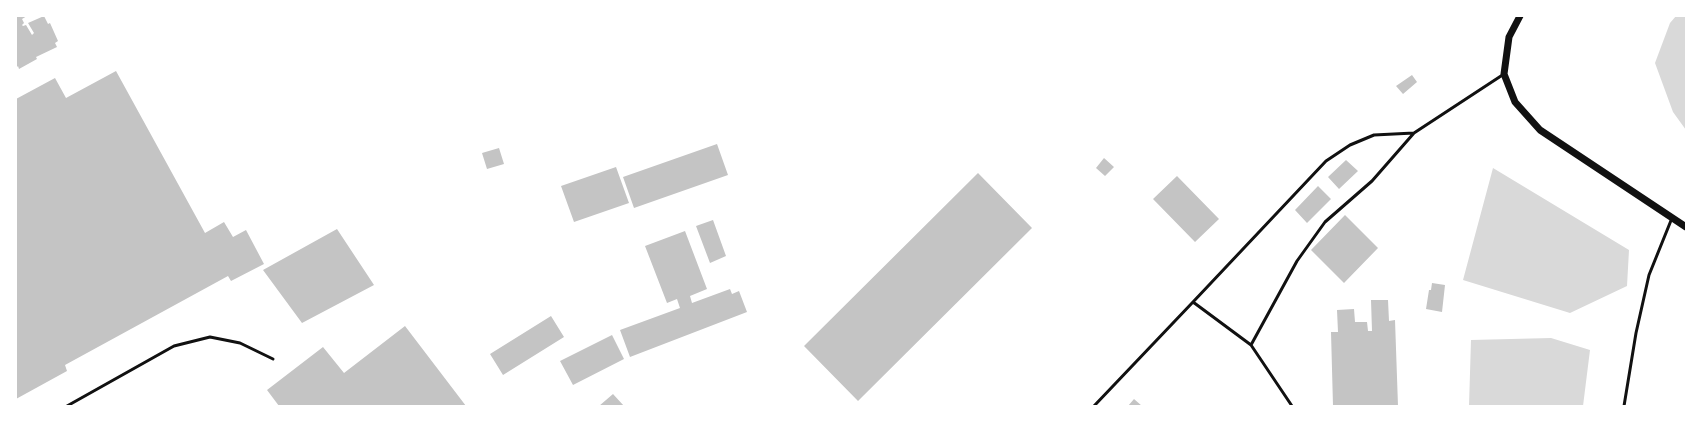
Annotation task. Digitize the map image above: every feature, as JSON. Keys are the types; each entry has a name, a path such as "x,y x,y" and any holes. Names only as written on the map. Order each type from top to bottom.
{"street":[{"path":"1520,16 1509,37 1504,74 1515,102 1540,130 1686,227"}],"lane":[{"path":"1251,345 1297,261 1325,222 1372,181 1414,133 1504,74"},
{"path":"1094,406 1326,161 1350,145 1374,135 1414,133"},
{"path":"1624,406 1636,332 1649,275 1672,218"},
{"path":"1193,302 1251,345 1292,406"},
{"path":"67,406 174,346 210,337 240,343 273,359"}],"shaded area":[{"path":"1676,16 1686,16 1686,130 1673,112 1655,63 1670,23"},
{"path":"1493,168 1629,250 1627,286 1570,313 1463,280"},
{"path":"1551,338 1590,350 1583,406 1469,406 1471,340"}],"building":[{"path":"16,16 27,16 22,19 24,23 22,25 26,25 32,35 34,33 28,23 44,16 48,24 50,23 58,41 55,43 57,47 36,57 37,59 19,69 18,66 16,68"},
{"path":"116,71 205,233 224,222 233,237 246,230 264,264 231,281 228,276 65,365 67,371 16,399 16,99 55,78 66,98"},
{"path":"1412,75 1417,82 1403,94 1396,86"},
{"path":"717,144 728,175 634,208 623,177"},
{"path":"499,148 504,164 487,169 482,153"},
{"path":"1104,158 1114,167 1105,176 1096,168"},
{"path":"1346,160 1358,171 1339,189 1328,177"},
{"path":"616,167 629,203 574,222 561,186"},
{"path":"978,173 1032,228 858,401 804,346"},
{"path":"1177,176 1219,219 1195,242 1153,199"},
{"path":"1318,186 1331,199 1307,223 1295,210"},
{"path":"1345,215 1378,248 1344,283 1311,250"},
{"path":"713,220 726,256 710,263 696,226"},
{"path":"337,229 374,285 302,323 263,270"},
{"path":"685,231 707,289 690,296 692,303 730,289 732,294 739,291 747,312 630,357 620,330 680,308 677,299 667,303 645,246"},
{"path":"1432,283 1445,285 1442,312 1426,309 1429,290 1431,290"},
{"path":"1371,300 1388,300 1389,321 1395,320 1398,406 1333,406 1331,332 1338,332 1337,310 1354,309 1355,322 1367,322 1368,331 1372,331"},
{"path":"551,316 564,337 503,375 490,354"},
{"path":"405,326 466,406 279,406 267,390 323,347 344,373"},
{"path":"612,335 624,359 573,385 560,361"},
{"path":"613,394 624,406 599,406"},
{"path":"1134,399 1142,406 1128,406"}]}
